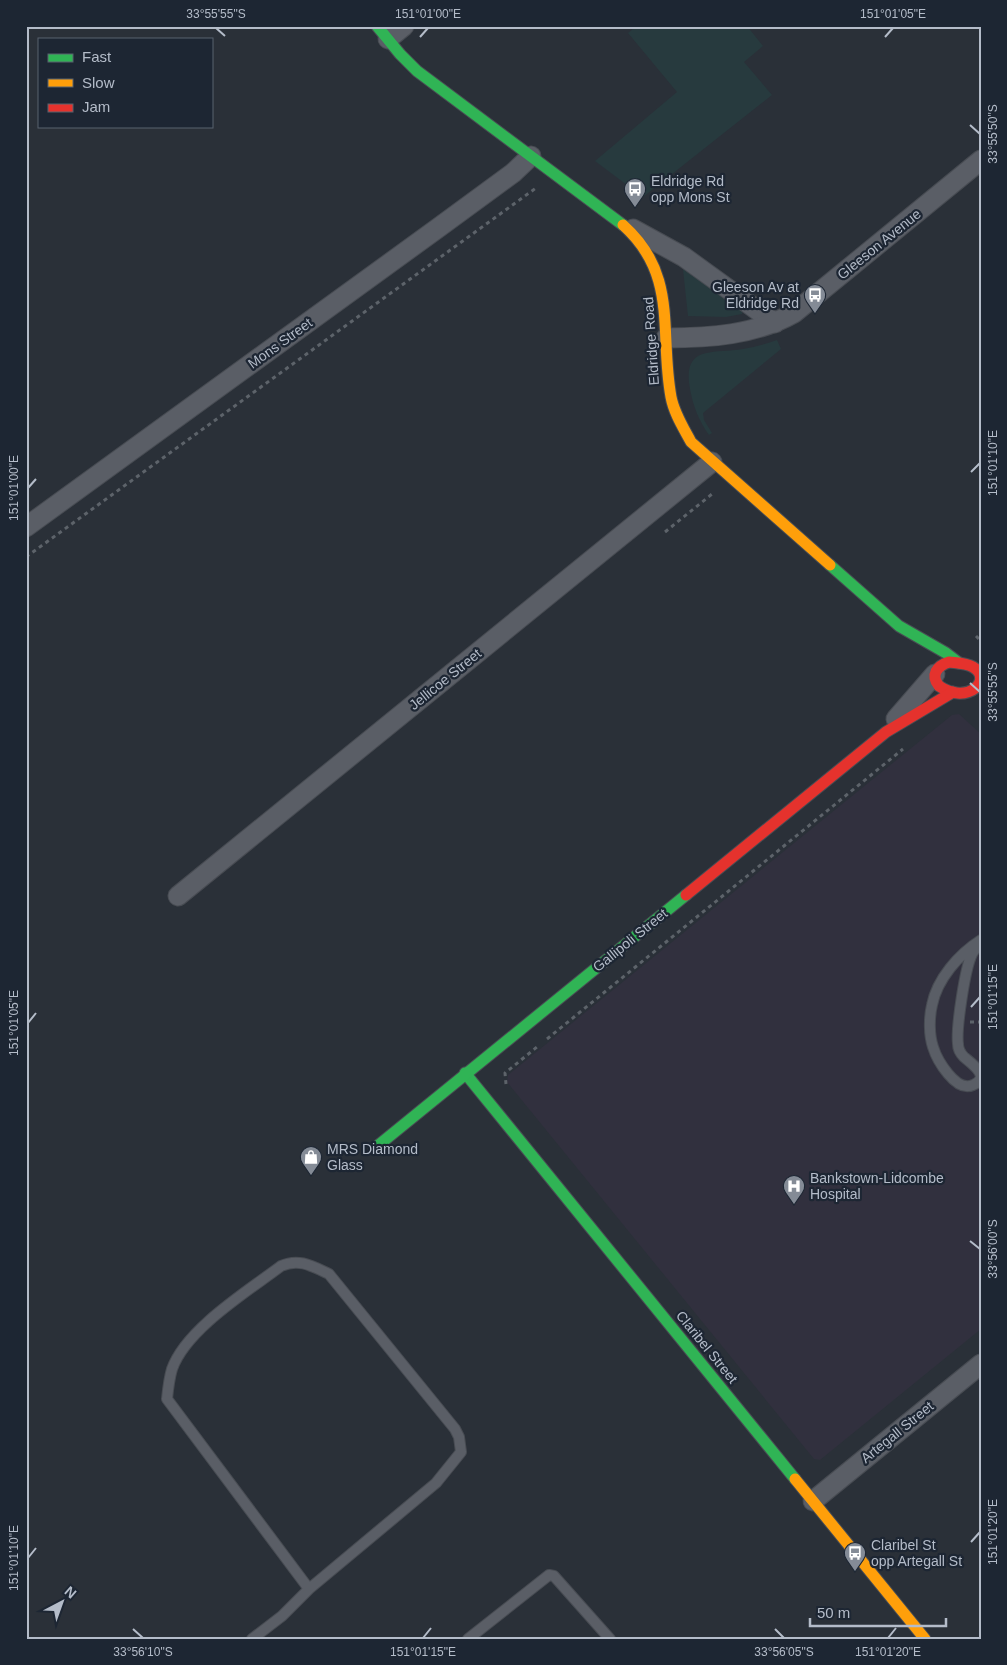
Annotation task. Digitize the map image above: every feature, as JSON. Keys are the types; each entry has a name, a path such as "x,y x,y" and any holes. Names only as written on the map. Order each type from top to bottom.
{"street":[{"path":"383,33 404,26"},
{"name":"Eldridge Road","path":"383,33 417,71 619,222 637,240 651,259 662,291 668,386 674,410 684,432 691,442 712,462 899,626 917,648"},
{"name":"Mons Street","path":"26,527 495,187 531,156"},
{"name":"Gleeson Avenue","path":"666,338 736,333 775,324 794,313 981,160"},
{"path":"619,222 684,257 775,324"},
{"name":"Jellicoe Street","path":"178,896 712,462"},
{"name":"Eldridge Road","path":"899,626 961,663"},
{"path":"961,663 981,654"},
{"path":"944,663 961,663 976,668 980,679 977,687 968,693 946,692 936,682 933,670 944,663"},
{"name":"Gallipoli Street","path":"886,732 933,670"},
{"path":"955,692 970,702"},
{"name":"Gallipoli Street","path":"375,1148 886,732 955,692"},
{"name":"Claribel Street","path":"465,1073 925,1639"},
{"name":"Artegall Street","path":"813,1501 981,1364"}],"lane":[{"path":"981,941 972,954 966,970 959,1026 958,1045 964,1057 974,1063 979,1071 980,1077 977,1083 970,1087 963,1086 953,1080 945,1071 933,1047 930,1033 932,1005 938,986 954,963 967,949 981,941"},
{"path":"252,1639 282,1616 309,1588 436,1483 461,1452 461,1445 455,1429 447,1418 329,1274 304,1263 292,1262 281,1266 208,1321 183,1349 172,1367 167,1399 309,1588"},
{"path":"468,1639 549,1575 554,1576 610,1639"}],"path":[{"path":"26,557 536,188"},
{"path":"665,532 712,494"},
{"path":"976,636 981,641"},
{"name":"Gallipoli Street","path":"545,1041 904,749"},
{"path":"506,1084 505,1074 538,1047"}],"shaded area":[{"name":"Bankstown-Lidcombe Hospital","path":"959,714 981,734 981,1329 820,1460 814,1459 507,1082 508,1075 952,715"}],"green space":[{"path":"637,26 747,26 763,46 744,62 772,95 643,197 595,161 677,92 628,33"},
{"path":"683,269 742,311 742,314 726,317 688,316"},
{"path":"777,340 781,349 703,413 704,420 712,433 709,435 697,413 690,389 689,375 695,358 710,352 743,349"}],"traffic: fast":[{"path":"377,26 417,71 623,225"},
{"path":"830,565 899,626 946,653 959,663"},
{"path":"375,1148 686,895"},
{"path":"465,1073 795,1479"}],"traffic: slow":[{"path":"623,225 641,244 660,284 664,305 668,373 672,403 691,442 830,565"},
{"path":"795,1479 925,1639"}],"traffic: jam":[{"path":"949,662 964,664 973,667 979,672 981,678 975,689 960,693 939,686 935,678 936,671 949,662"},
{"path":"686,895 886,732 953,692"}],"place":[{"name":"Eldridge Rd opp Mons St","path":"635,208"},
{"name":"Gleeson Av at Eldridge Rd","path":"815,314"},
{"name":"MRS Diamond Glass","path":"311,1176"},
{"name":"Bankstown-Lidcombe Hospital","path":"794,1205"},
{"name":"Claribel St opp Artegall St","path":"855,1572"}]}
